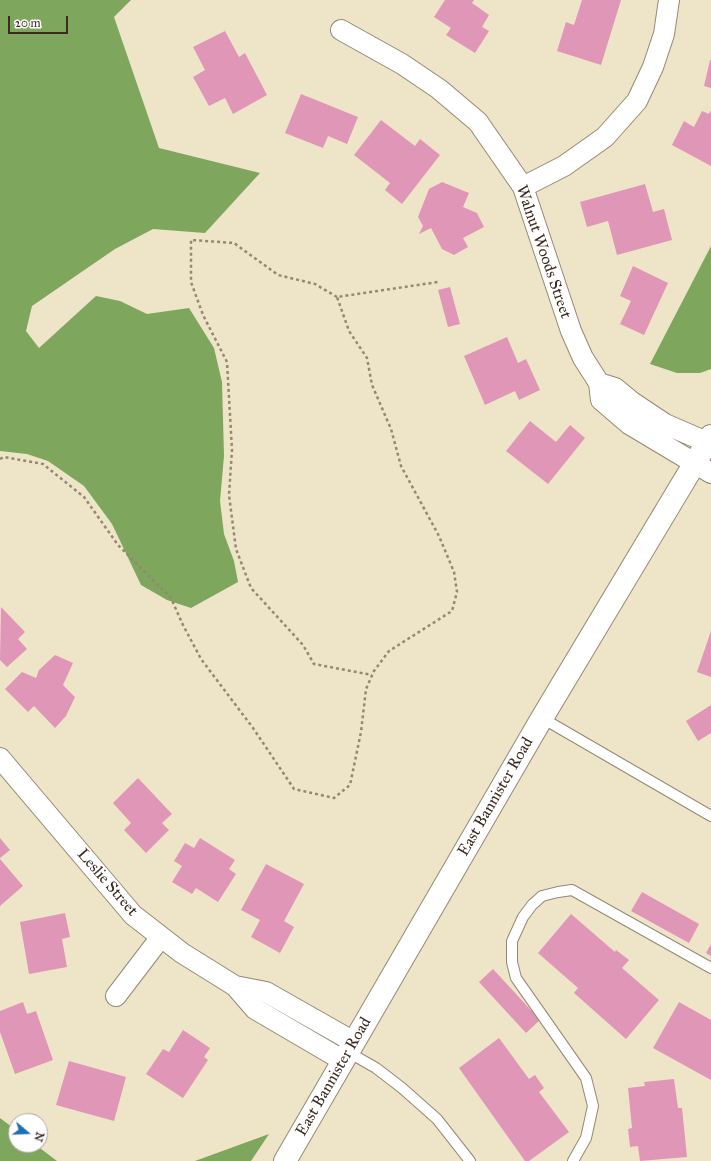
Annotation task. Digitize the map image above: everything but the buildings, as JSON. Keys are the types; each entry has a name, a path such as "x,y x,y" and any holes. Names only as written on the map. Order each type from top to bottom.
{"main road":[{"name":"East Bannister Road","path":"285,1161 542,718 703,468 710,441"}],"street":[{"path":"522,187 564,166 605,137 637,101 653,68 664,34 669,0"},
{"name":"Walnut Woods Street","path":"341,30 402,64 440,89 472,117 501,154 522,187 571,331 583,358 599,383 601,400 629,424 703,468"},
{"path":"599,383 615,388 665,424 710,441"},
{"name":"Leslie Street","path":"0,758 133,915 182,953 235,986 266,992 349,1052"},
{"path":"116,996 161,937"}],"lane":[{"path":"542,718 711,816"},
{"path":"573,1161 586,1138 593,1106 586,1078 516,978 512,962 512,941 527,911 542,896 572,890 711,968"},
{"path":"349,1052 376,1068 402,1088 436,1119 470,1161"}],"path":[{"path":"372,675 314,664 303,645 251,588 236,548 229,494 232,450 227,362 203,315 191,282 191,240 234,243 278,275 315,284 337,297 438,282"},
{"path":"0,459 4,457 43,464 84,497 118,545 171,598 201,659 254,728 294,789 334,798 350,785 361,732 366,689 372,675 389,651 452,611 458,592 454,572 439,536 401,466 391,428 372,385 367,358 349,331 337,297"}],"green space":[{"path":"0,0 131,0 114,17 159,148 260,173 205,233 153,229 115,249 32,306 26,331 39,348 96,296 120,301 147,314 189,308 214,348 222,382 224,456 220,501 224,534 234,561 238,582 191,608 167,600 141,585 112,524 84,486 48,461 27,454 0,451"},
{"path":"711,246 711,369 700,373 677,373 650,364"},
{"path":"0,1118 8,1124 8,1153 46,1153 57,1161 0,1161"},
{"path":"269,1134 251,1161 195,1161"}]}
